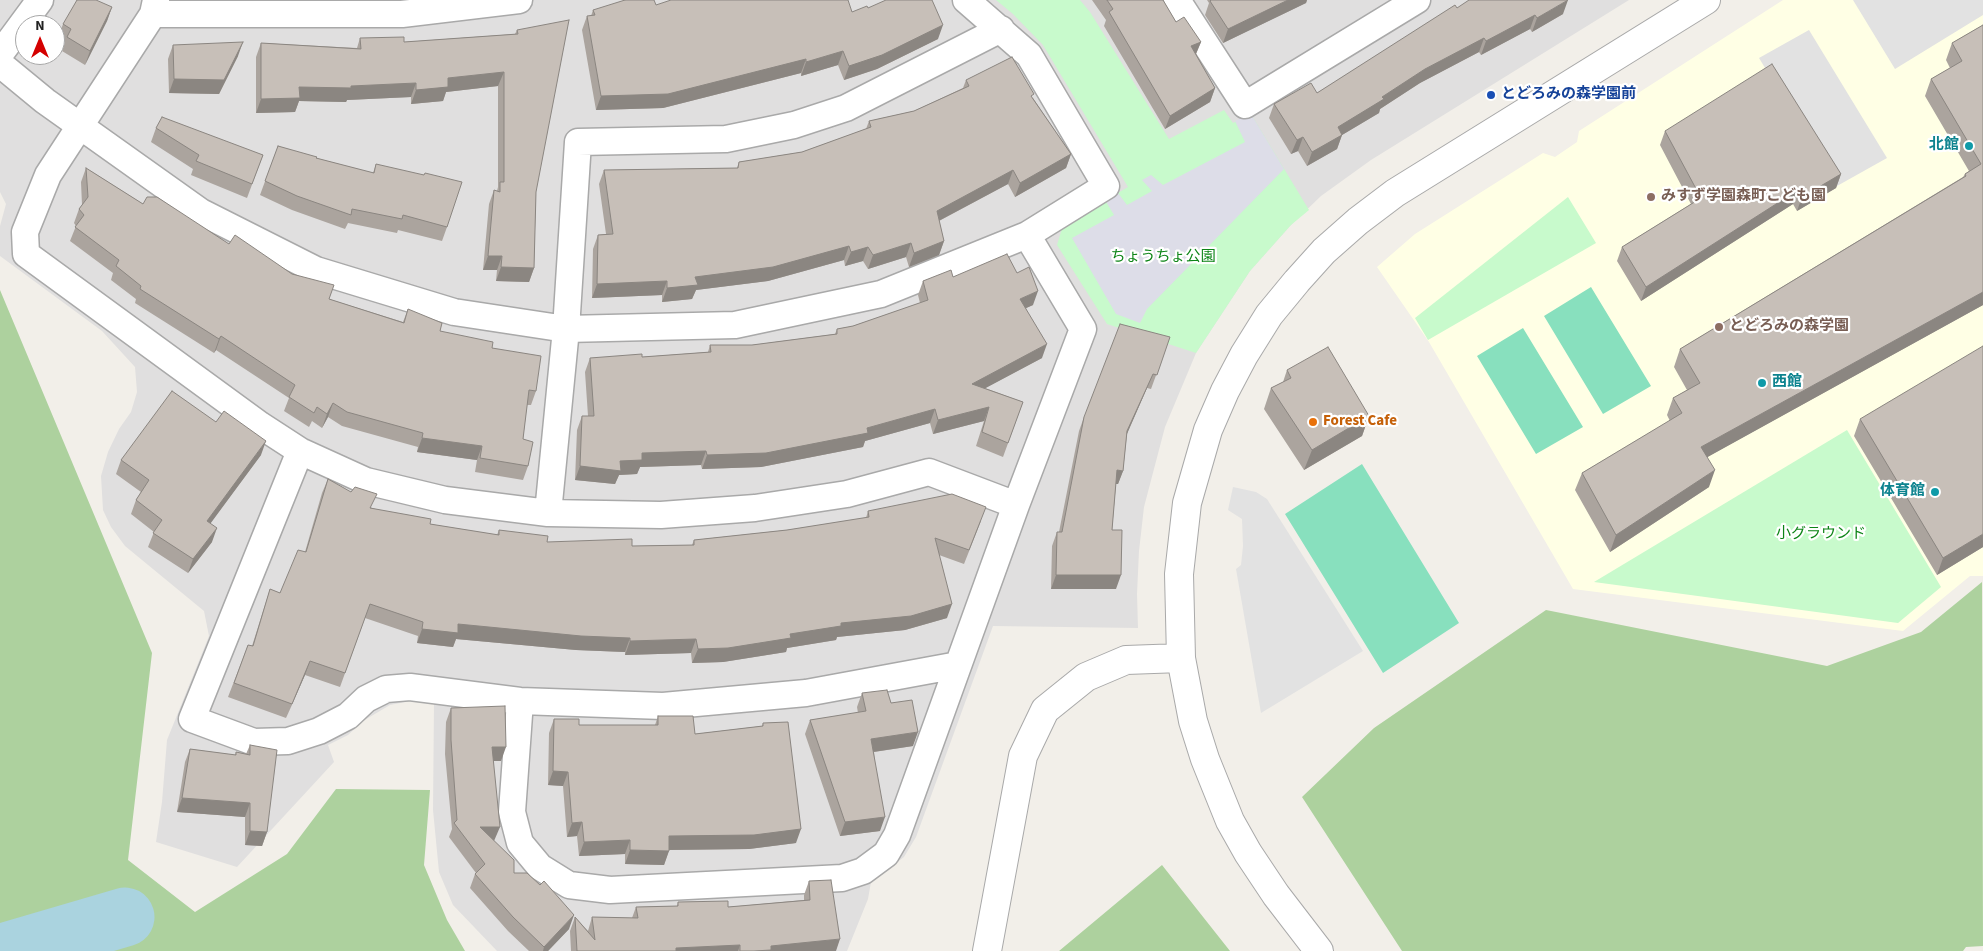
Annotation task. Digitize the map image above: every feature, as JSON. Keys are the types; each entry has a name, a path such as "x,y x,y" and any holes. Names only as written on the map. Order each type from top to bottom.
{"street":[{"path":"0,54 40,0"},
{"path":"520,0 402,14 155,7 48,175 24,232 26,254 260,426 300,451 375,483 445,500 548,513 661,514 755,508 847,494 929,472 1016,505"},
{"path":"0,64 80,127 201,212 316,270 454,312 566,329 735,325 882,294 1027,235 1106,186 1029,55 966,0"},
{"path":"1177,0 1245,105 1417,0"},
{"path":"1318,951 1276,895 1248,853 1218,794 1193,721 1181,658 1179,574 1188,502 1208,430 1225,391 1244,355 1269,315 1324,251 1358,221 1395,193 1706,0"},
{"path":"548,513 566,329 578,142 726,139 794,125 846,108 1001,29"},
{"path":"520,701 512,812 520,843 540,867 569,885 610,890 842,878 863,871 886,854 897,835 1016,505 1083,329 1027,235"},
{"path":"300,451 192,719 254,742 288,741 319,731 348,716 366,699 386,689 410,687 520,701 663,706 806,693 958,665"},
{"path":"987,951 1023,756 1045,710 1086,677 1126,660 1181,658"}],"shaded area":[{"path":"0,0 1629,0 1371,160 1321,196 1291,225 1250,271 1196,353 1165,427 1144,507 1139,551 1138,628 993,626 916,837 904,857 871,882 868,899 847,951 497,951 453,905 439,872 433,810 434,703 415,700 390,705 363,721 348,735 328,745 334,762 237,867 156,842 162,802 167,740 209,636 204,611 125,546 111,527 103,510 101,476 108,452 119,429 131,412 137,392 135,367 102,331 0,256 0,226 6,204 0,192"},
{"name":"とどろみの森学園","path":"1783,0 1983,0 1983,576 1970,576 1903,631 1573,589 1429,342 1377,267 1415,234 1543,153 1555,157 1577,142 1579,131"},
{"path":"1853,0 1983,0 1983,15 1895,69"},
{"path":"1809,30 1887,158 1837,186 1759,58"},
{"path":"1251,114 1284,169 1147,309 1140,323 1116,314 1072,238 1114,215 1105,200 1118,193 1127,205 1152,191 1142,180 1151,175 1163,185 1245,142 1235,121"},
{"path":"1233,487 1256,492 1267,499 1363,651 1261,713 1236,569 1241,565 1243,546 1242,519 1228,510"}],"green space":[{"name":"ちょうちょ公園","path":"996,0 1080,0 1090,12 1169,139 1224,110 1233,123 1251,114 1309,210 1291,225 1250,271 1196,353 1107,324 1057,245 1063,225 1128,187 1043,45 1013,14"},
{"path":"1568,197 1596,243 1428,340 1415,318"},
{"path":"1591,287 1651,386 1603,414 1544,316"},
{"path":"0,290 152,653 128,860 195,912 287,854 336,789 430,790 424,865 447,920 465,951 0,951"},
{"path":"1523,328 1583,427 1536,454 1477,356"},
{"name":"小グラウンド","path":"1847,430 1941,587 1898,623 1594,582"},
{"path":"1362,464 1459,623 1383,673 1285,514"},
{"path":"1982,582 1983,946 1966,947 1963,951 1402,951 1302,797 1374,728 1546,610 1827,666 1921,632"},
{"path":"1162,865 1230,951 1059,951"}],"building":[{"path":"77,0 96,0 112,7 90,51 67,37 71,29 65,25 65,21"},
{"path":"625,0 654,0 656,5 671,0 848,0 852,12 867,6 868,8 886,0 932,0 943,25 882,55 849,66 843,51 806,62 806,59 668,94 601,96 587,16 595,15 593,10"},
{"path":"1107,0 1163,0 1176,22 1184,17 1201,42 1191,46 1215,88 1170,116 1109,12 1113,9"},
{"path":"1211,0 1288,0 1228,29"},
{"path":"1469,0 1568,0 1537,18 1535,15 1486,41 1484,38 1425,69 1382,97 1384,99 1338,127 1342,135 1312,152 1303,137 1297,140 1274,104 1311,83 1317,93 1455,5 1457,8"},
{"path":"569,20 536,192 534,268 501,267 502,256 488,256 494,190 500,192 500,182 504,182 504,72 448,78 448,87 416,90 416,83 351,86 351,88 299,87 300,98 261,99 261,43 361,49 360,38 404,37 404,42 518,34 517,30"},
{"name":"西館","path":"1983,25 1983,292 1701,447 1715,470 1616,535 1582,473 1682,413 1673,398 1700,383 1680,349 1966,176 1965,174 1981,164 1931,79 1962,61 1952,43"},
{"path":"243,42 224,80 174,79 173,45"},
{"path":"1012,57 1034,94 1031,96 1071,154 1020,183 1013,170 937,211 944,241 914,253 911,243 873,255 868,247 851,252 849,246 773,267 695,277 698,285 667,288 667,281 597,284 598,235 613,234 604,170 738,168 739,162 802,152 871,127 869,121 914,111 969,86 966,80"},
{"path":"1772,64 1841,174 1802,197 1798,190 1646,287 1622,247 1701,198 1665,131"},
{"path":"162,117 263,155 252,184 196,161 199,155 156,128"},
{"path":"278,146 374,173 376,164 462,182 447,227 403,215 402,219 352,209 351,215 297,196 265,181"},
{"path":"86,168 143,204 147,197 157,197 229,244 235,235 292,274 334,285 329,299 404,323 408,309 442,323 440,331 493,342 492,348 541,356 536,391 529,390 523,439 533,442 528,466 480,458 482,446 422,438 423,433 347,412 333,403 327,414 317,407 314,413 289,397 295,385 221,336 219,339 140,289 141,286 116,266 119,260 75,227 84,215 79,209 88,197"},
{"path":"1007,254 1017,273 1029,267 1038,291 1020,299 1047,344 972,384 1023,402 1008,443 982,432 989,407 938,420 935,409 867,428 868,433 766,453 707,455 706,451 642,453 642,460 620,461 621,471 580,466 582,416 594,416 590,358 642,354 642,357 711,352 710,345 752,345 837,334 837,329 853,326 928,300 923,281 951,270 953,277"},
{"path":"1120,324 1170,337 1157,375 1153,374 1127,431 1123,471 1117,470 1112,530 1122,530 1121,575 1056,575 1057,532 1062,532 1084,417"},
{"name":"体育館","path":"1983,346 1983,534 1943,558 1860,419"},
{"name":"Forest Cafe","path":"1328,347 1369,416 1312,450 1271,388 1291,378 1287,370"},
{"path":"172,391 216,422 224,411 266,441 207,521 217,528 193,559 153,533 162,520 136,500 149,480 121,460"},
{"path":"328,479 351,492 355,487 377,494 370,508 431,519 430,524 499,535 499,530 548,536 547,542 632,539 632,546 694,545 694,540 787,530 869,517 868,511 952,494 986,507 969,550 935,538 952,604 911,616 841,623 841,626 790,634 791,638 728,648 698,649 696,639 630,641 630,638 581,636 458,624 458,633 422,629 423,622 370,604 345,673 310,661 292,704 234,683 248,645 253,646 270,589 280,593 298,550 306,552"},
{"path":"887,690 891,703 912,700 918,732 871,739 885,817 845,822 810,720 866,711 862,693"},
{"path":"505,706 506,747 492,747 500,827 480,827 514,860 514,873 527,873 540,885 544,881 574,915 544,947 513,917 475,874 485,864 454,823 457,820 451,740 451,708"},
{"path":"658,716 693,716 695,734 763,726 763,723 788,722 801,829 754,835 669,836 669,851 630,850 630,840 584,842 582,822 572,823 568,772 553,771 554,719 579,719 579,725 658,725"},
{"path":"250,745 277,750 267,832 250,831 250,803 182,798 190,749 236,755 236,752 250,755"},
{"path":"831,880 840,939 771,946 771,950 754,951 740,951 740,945 676,948 676,951 577,951 575,917 595,940 592,917 638,918 636,907 678,906 678,902 728,901 728,907 810,900 809,881"}],"waterway":[{"path":"9,951 125,917"}],"place":[{"name":"とどろみの森学園前","path":"1491,95"},
{"name":"北館","path":"1969,146"},
{"name":"みすず学園森町こども園","path":"1651,197"},
{"name":"とどろみの森学園","path":"1719,327"},
{"name":"西館","path":"1762,383"},
{"name":"Forest Cafe","path":"1313,422"},
{"name":"体育館","path":"1935,492"}]}
